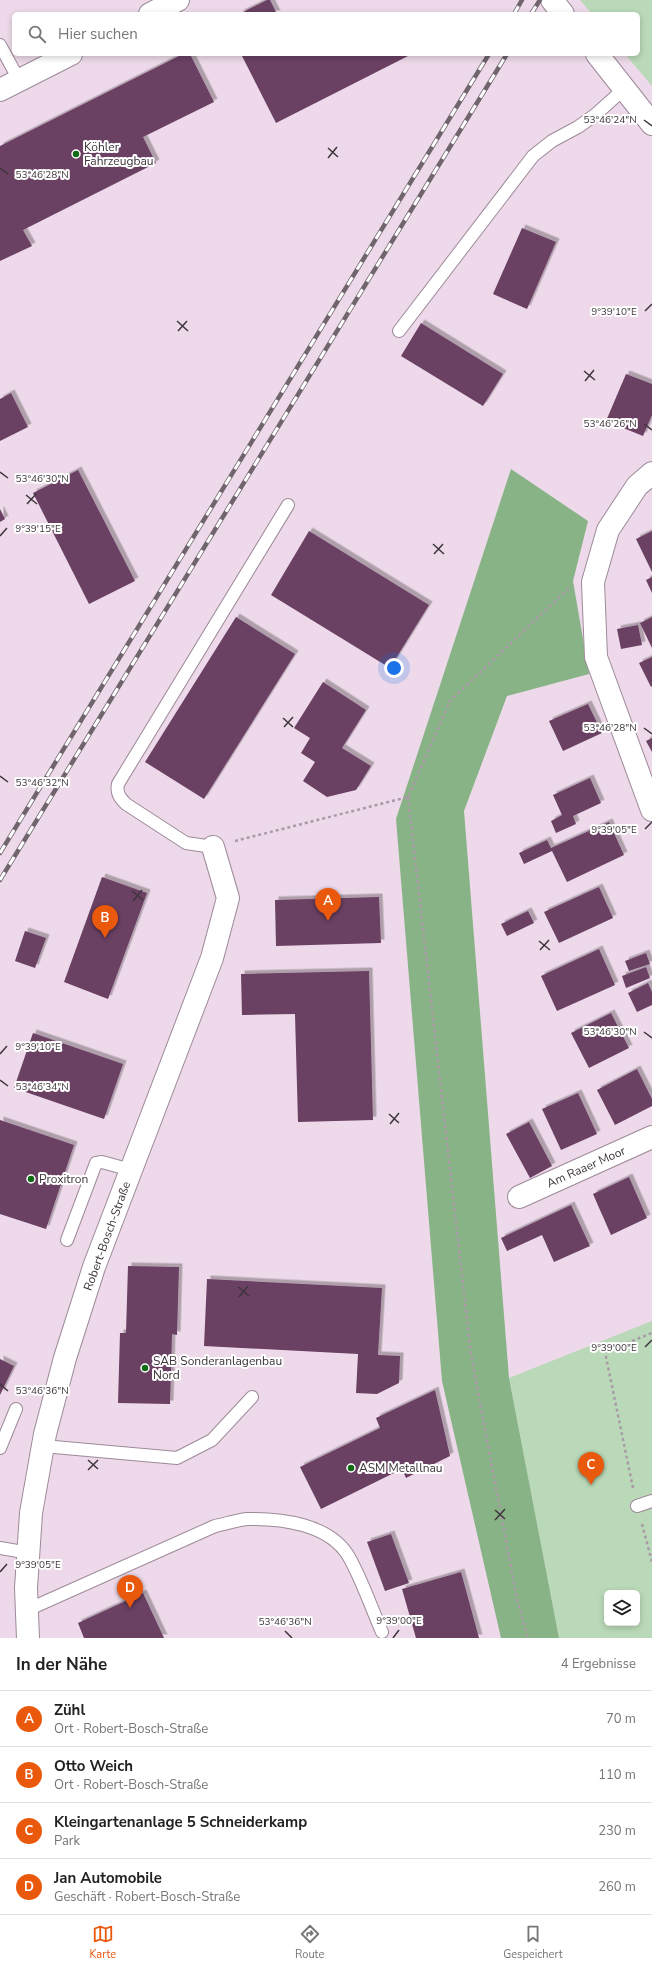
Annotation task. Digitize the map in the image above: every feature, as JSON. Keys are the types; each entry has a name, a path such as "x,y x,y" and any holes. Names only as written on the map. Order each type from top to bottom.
{"street":[{"path":"154,12 178,0"},
{"path":"552,0 561,12"},
{"path":"0,90 67,56"},
{"path":"599,56 652,124"},
{"path":"652,473 637,486 608,530 593,582 596,657 652,810"},
{"name":"Robert-Bosch-Straße","path":"28,1638 26,1588 31,1513 43,1446 65,1358 87,1290 212,958 228,898 213,846"},
{"name":"Am Raaer Moor","path":"519,1196 652,1138"}],"lane":[{"path":"0,45 19,80"},
{"path":"399,331 533,156 552,141 578,127 595,115 625,88"},
{"path":"213,846 186,843 176,838 126,804 120,798 117,790 118,784 288,505"},
{"path":"67,1240 96,1163 102,1162 131,1170"},
{"path":"43,1446 177,1458 212,1440 252,1397"},
{"path":"0,1448 16,1409"},
{"path":"637,1506 652,1501"},
{"path":"27,1610 215,1526 246,1519 282,1520 309,1527 332,1538 348,1556 382,1632"},
{"path":"0,1548 28,1554"}],"path":[{"path":"528,1638 517,1599 471,1355 408,797 450,701 576,581 593,582"},
{"path":"213,846 408,797"},
{"path":"652,1334 605,1352 637,1506 652,1562"}],"green space":[{"path":"580,0 652,0 652,86 627,56 640,56 640,12 590,12"},
{"path":"511,469 588,521 573,581 589,674 507,696 464,811 509,1378 559,1638 501,1638 442,1381 396,819"},
{"path":"652,1321 652,1638 559,1638 509,1378"}],"building":[{"path":"267,0 270,0 276,12 243,12"},
{"name":"Köhler Fahrzeugbau","path":"179,56 191,56 214,102 143,137 156,163 23,230 32,246 0,261 0,146"},
{"path":"242,56 408,56 276,123"},
{"path":"522,228 556,242 527,309 493,294"},
{"path":"421,323 503,374 483,406 401,356"},
{"path":"626,374 652,384 652,415 643,436 606,421"},
{"path":"11,393 28,427 0,441 0,399"},
{"path":"78,470 135,581 89,604 33,493"},
{"path":"0,509 5,519 0,522"},
{"path":"309,531 429,605 390,668 271,595"},
{"path":"652,531 652,572 636,539"},
{"path":"652,577 652,593 646,580"},
{"path":"236,617 295,654 204,799 145,762"},
{"path":"652,617 652,648 640,623"},
{"path":"638,625 642,645 621,649 617,629"},
{"path":"652,657 652,686 651,687 639,663"},
{"path":"323,682 366,710 342,748 371,766 356,790 327,797 303,781 315,762 301,753 310,738 294,728"},
{"path":"588,704 602,733 563,751 549,721"},
{"path":"652,738 652,752 646,741"},
{"path":"590,778 601,803 573,816 576,824 556,833 551,821 562,815 553,795"},
{"path":"609,822 624,855 567,882 552,851 524,864 519,853 547,840 551,848"},
{"path":"102,877 147,893 108,999 64,982"},
{"path":"599,887 613,918 559,943 544,912"},
{"path":"379,897 381,943 276,946 275,900"},
{"path":"528,911 534,923 507,936 501,924"},
{"path":"25,931 46,938 35,968 15,961"},
{"path":"599,949 615,985 557,1011 541,976"},
{"path":"646,953 650,964 629,971 625,961"},
{"path":"646,967 650,978 626,988 622,976"},
{"path":"369,971 373,1120 298,1122 295,1014 242,1015 241,974"},
{"path":"648,983 652,992 652,1005 637,1012 628,993"},
{"path":"611,1013 629,1048 589,1068 571,1033"},
{"path":"33,1033 123,1064 104,1119 14,1088"},
{"path":"637,1069 652,1099 652,1106 615,1125 597,1090"},
{"path":"578,1093 597,1134 561,1150 542,1109"},
{"name":"Proxitron","path":"0,1120 74,1145 46,1229 0,1214"},
{"path":"529,1122 552,1166 530,1178 506,1134"},
{"path":"629,1177 647,1218 611,1235 593,1194"},
{"path":"571,1205 590,1246 554,1262 542,1235 507,1251 501,1238"},
{"path":"128,1266 179,1267 177,1335 172,1334 170,1404 118,1403 120,1333 126,1333"},
{"path":"207,1279 382,1288 378,1355 400,1356 399,1383 377,1394 356,1393 358,1354 204,1346"},
{"path":"0,1359 14,1366 0,1395"},
{"path":"435,1390 450,1456 406,1478 402,1469 321,1509 300,1467 380,1428 376,1418"},
{"path":"391,1534 409,1583 385,1591 367,1542"},
{"path":"461,1572 479,1638 416,1638 402,1589"},
{"path":"143,1593 164,1638 84,1638 78,1623"}],"railway":[{"path":"515,12 522,0"},
{"path":"532,12 540,0"},
{"path":"0,853 488,56"},
{"path":"0,880 506,56"}],"place":[{"name":"Köhler Fahrzeugbau","path":"76,154"},
{"name":"Zühl","path":"328,921"},
{"name":"Otto Weich","path":"105,938"},
{"name":"Proxitron","path":"31,1179"},
{"name":"SAB Sonderanlagenbau Nord","path":"145,1368"},
{"name":"ASM Metallnau","path":"351,1468"},
{"name":"Kleingartenanlage 5 Schneiderkamp","path":"591,1485"},
{"name":"Jan Automobile","path":"130,1608"}]}
